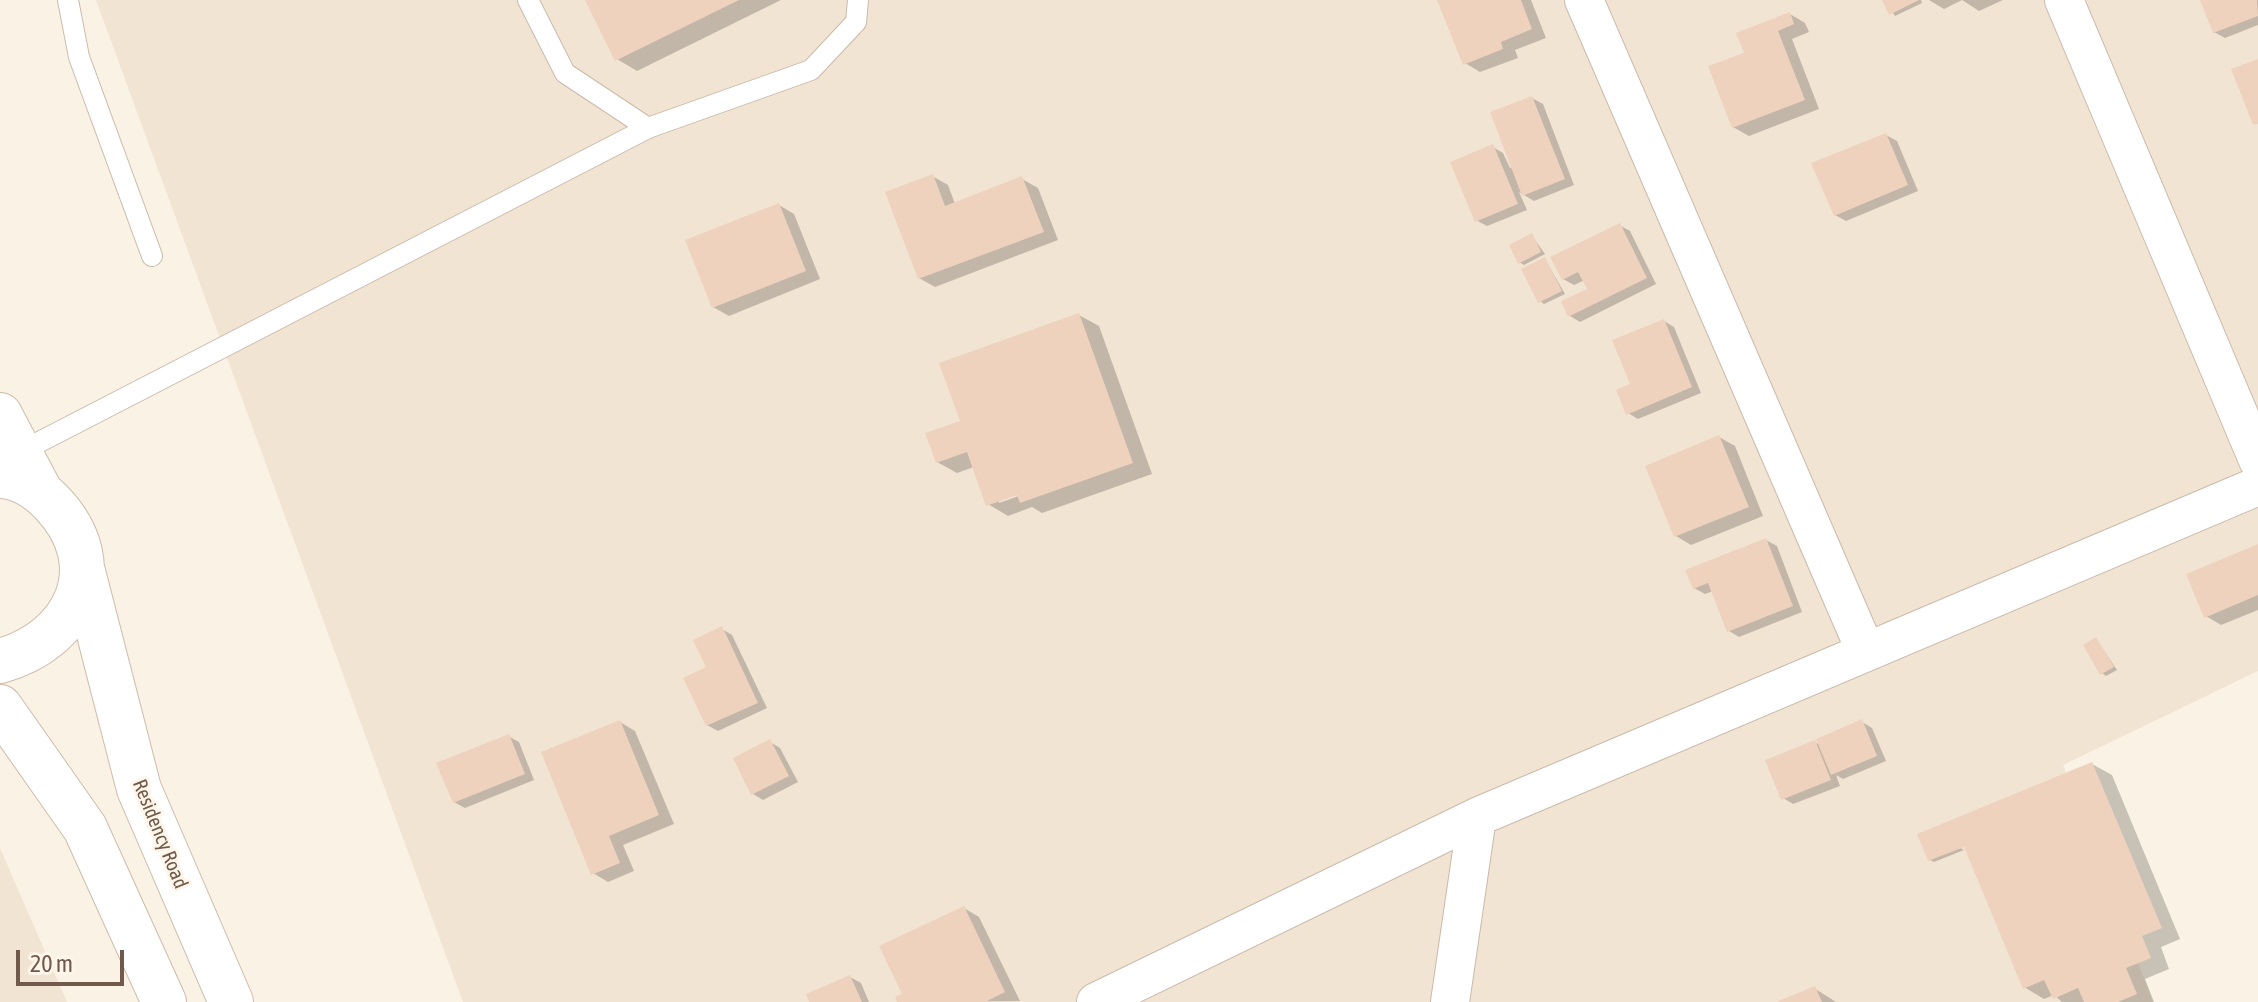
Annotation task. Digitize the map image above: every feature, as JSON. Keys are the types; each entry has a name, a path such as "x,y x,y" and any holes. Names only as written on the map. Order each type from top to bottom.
{"main road":[{"name":"Residency Road","path":"0,415 20,473 71,523 139,789 231,1002"},
{"name":"Residency Road","path":"0,661 33,651 59,630 76,601 82,568"},
{"path":"0,707 85,828 164,1002"}],"street":[{"path":"1584,0 1866,652"},
{"path":"2064,0 2258,460"},
{"path":"1096,1002 1477,817 2258,486"},
{"path":"1450,1002 1477,817"}],"lane":[{"path":"68,0 79,57 152,256"},
{"path":"528,0 565,73 648,128"},
{"path":"20,473 648,128 811,70 856,22 858,0"}],"shaded area":[{"path":"96,0 2258,0 2258,671 2063,765 2153,1002 463,1002"},
{"path":"0,848 67,1002 0,1002"}],"building":[{"path":"585,0 739,0 615,61"},
{"path":"1437,0 1521,0 1532,29 1501,42 1503,49 1463,65"},
{"path":"1882,0 1919,0 1889,15"},
{"path":"2200,0 2257,0 2258,16 2213,33"},
{"path":"1790,12 1794,24 1778,31 1805,100 1732,128 1708,66 1744,53 1736,33"},
{"path":"2258,59 2258,124 2253,125 2231,69"},
{"path":"1532,96 1565,179 1522,196 1490,112"},
{"path":"1886,133 1908,185 1834,216 1811,163"},
{"path":"1493,144 1518,204 1475,222 1450,162"},
{"path":"933,174 945,206 1022,176 1044,232 918,279 885,192"},
{"path":"779,203 806,271 712,308 685,240"},
{"path":"1620,223 1647,278 1568,317 1561,301 1587,289 1578,272 1562,280 1550,257"},
{"path":"1532,233 1541,252 1518,264 1509,245"},
{"path":"1545,257 1562,291 1538,303 1521,269"},
{"path":"1079,313 1133,463 1020,503 1017,495 986,506 967,452 936,463 925,433 960,421 939,363"},
{"path":"1664,319 1692,387 1626,415 1616,390 1630,384 1612,340"},
{"path":"1719,435 1749,507 1674,537 1645,466"},
{"path":"1766,538 1793,606 1727,632 1708,583 1693,589 1685,570"},
{"path":"2258,544 2258,595 2204,618 2186,574"},
{"path":"722,626 758,703 706,726 683,678 706,667 693,640"},
{"path":"2096,637 2114,667 2100,675 2083,645"},
{"path":"1862,719 1877,756 1831,775 1816,739"},
{"path":"620,720 659,815 609,836 620,863 591,875 541,752"},
{"path":"509,734 525,774 453,803 436,763"},
{"path":"770,739 789,776 751,795 733,758"},
{"path":"1815,740 1831,780 1781,800 1765,760"},
{"path":"2092,762 2162,928 2142,936 2151,958 2126,968 2137,994 2118,1002 2084,1002 2078,988 2053,999 2044,980 2023,989 1964,847 1928,861 1917,834"},
{"path":"964,906 1005,992 985,1002 897,1002 895,997 902,994 879,946"},
{"path":"850,975 862,1002 809,1002 806,994"},
{"path":"1815,986 1822,1002 1776,1002"}]}
